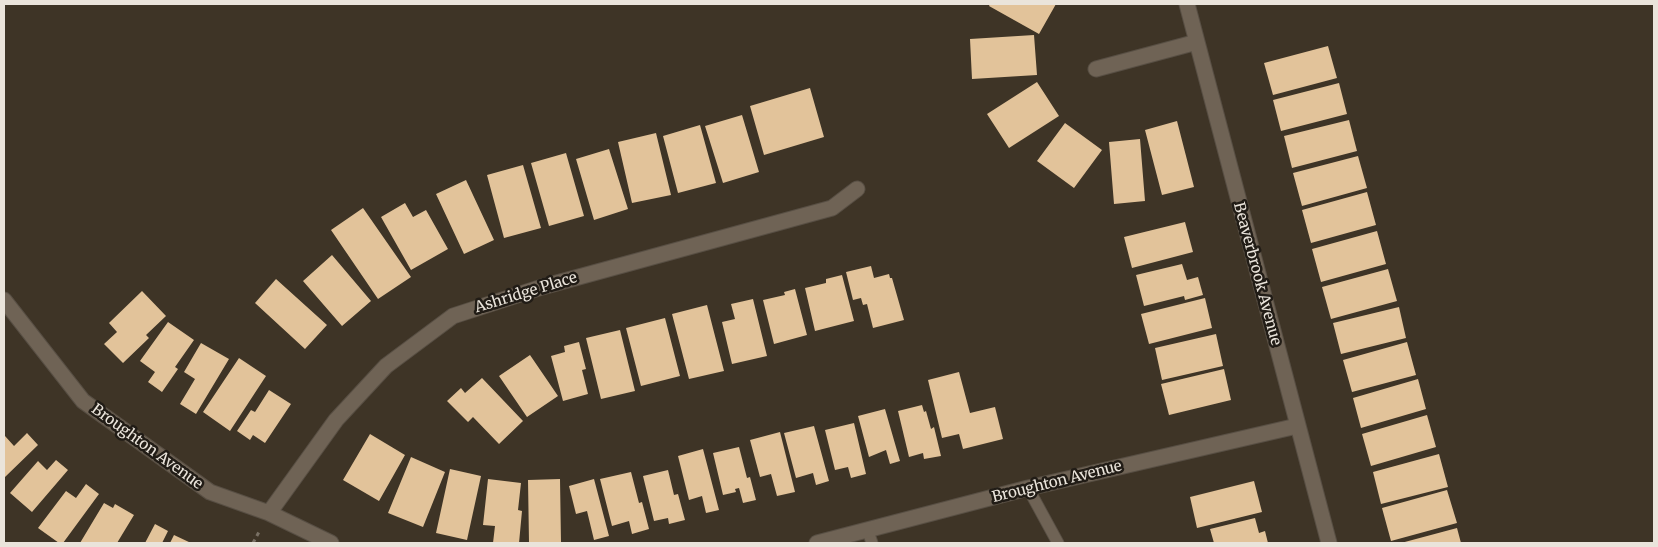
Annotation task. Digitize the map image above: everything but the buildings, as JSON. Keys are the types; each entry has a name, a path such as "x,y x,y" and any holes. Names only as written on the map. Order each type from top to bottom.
{"street":[{"name":"Beaverbrook Avenue","path":"1187,4 1329,543"},
{"path":"1096,69 1197,42"},
{"name":"Ashridge Place","path":"269,513 336,420 386,366 453,316 542,286 832,208 857,189"},
{"name":"Broughton Avenue","path":"4,300 83,401 210,492 269,513 330,543"},
{"name":"Broughton Avenue","path":"817,543 870,537 1028,488 1297,426"}],"lane":[{"path":"1028,488 1058,543"}]}
